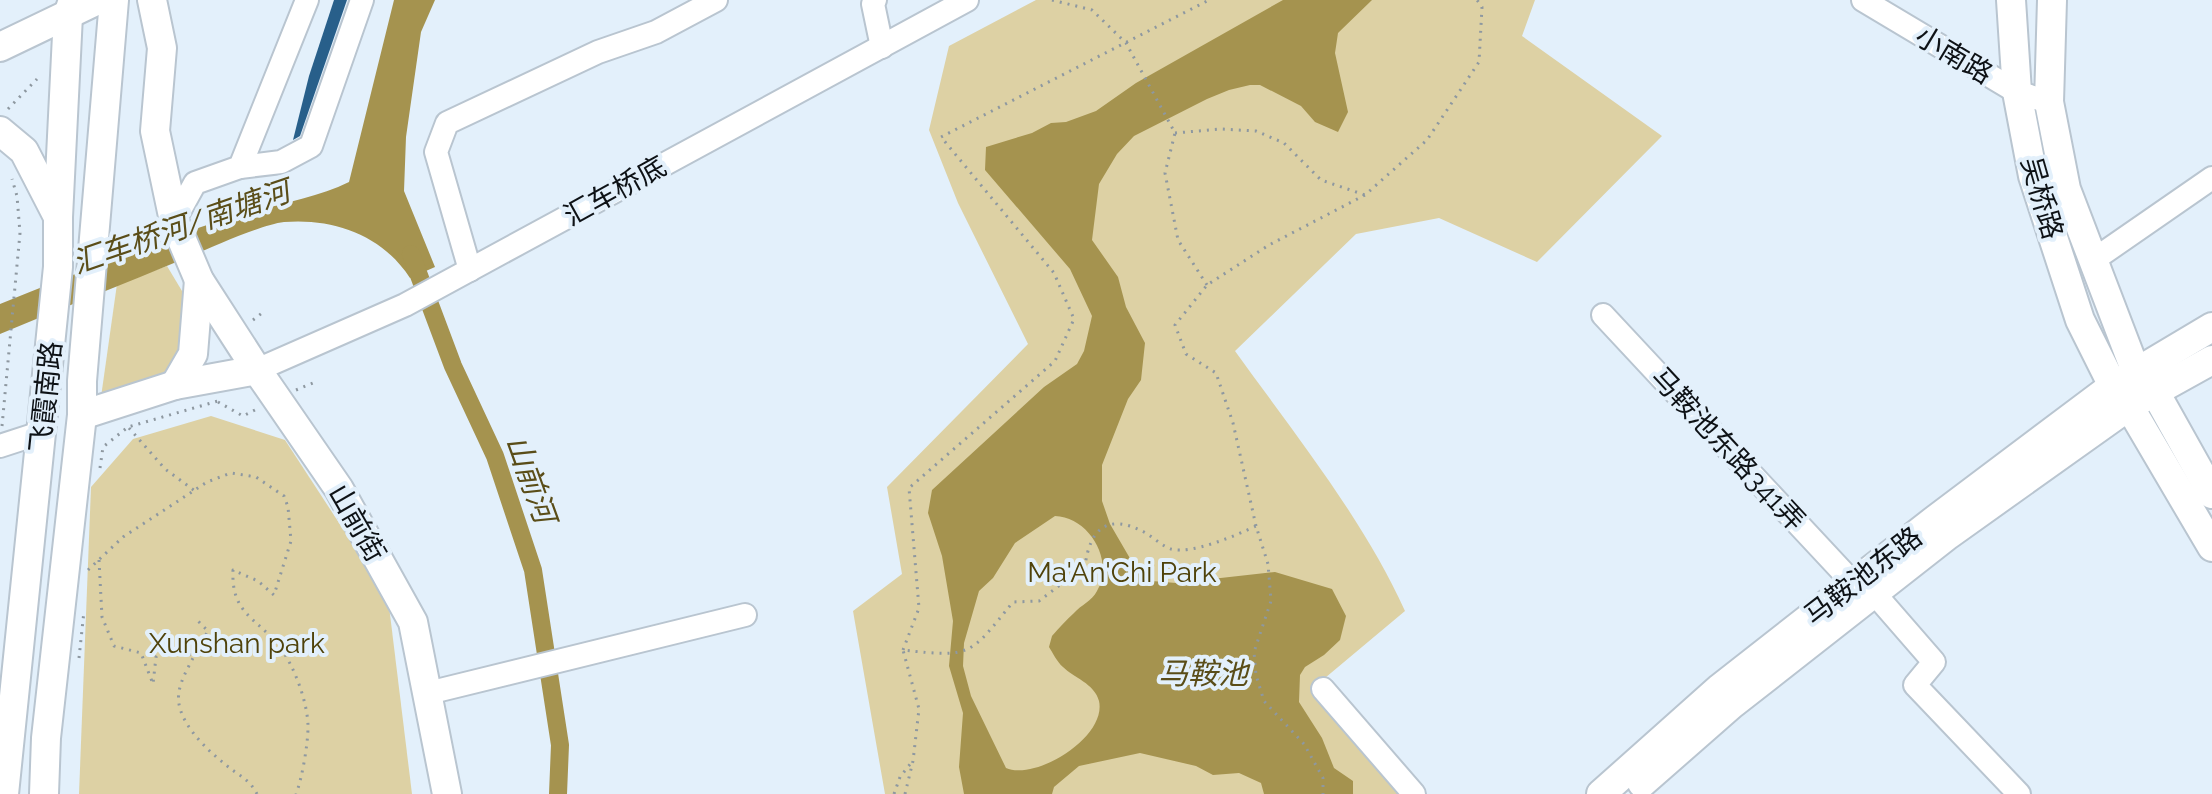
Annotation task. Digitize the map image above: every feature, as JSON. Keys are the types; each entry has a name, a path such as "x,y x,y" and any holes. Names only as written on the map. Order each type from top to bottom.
{"main road":[{"path":"0,47 71,8 98,0"},
{"name":"飞霞南路","path":"44,794 46,738 82,415 82,381 114,0"},
{"name":"山前街","path":"152,0 162,48 155,131 174,221 198,277 339,489 413,622 447,794"},
{"name":"吴桥路","path":"2011,0 2017,92 2033,176 2080,320 2133,389"},
{"name":"吴桥路","path":"2052,0 2049,102 2066,189 2133,389"},
{"name":"飞霞南路","path":"4,794 58,267 58,217 71,8"},
{"path":"0,131 24,151 58,217"},
{"name":"山前街","path":"175,385 193,354 198,277"},
{"path":"2133,389 2212,327"},
{"path":"2133,389 2212,360"},
{"path":"82,415 175,385 257,370"},
{"path":"2133,389 2212,494"},
{"path":"2133,389 2212,547"},
{"name":"马鞍池东路","path":"1601,794 1720,688 1864,588 1948,535 2133,389"},
{"name":"马鞍池东路","path":"1630,794 1864,588"}],"street":[{"path":"240,167 307,0"},
{"path":"174,221 195,183 240,167 281,162 311,146 362,0"},
{"path":"463,274 436,152 447,123 585,57 656,32 716,0"},
{"path":"875,0 873,4 882,47"},
{"name":"汇车桥底","path":"257,370 405,305 967,0"},
{"name":"小南路","path":"1863,0 2017,92 2049,102"},
{"path":"2092,261 2212,178"},
{"name":"马鞍池东路341弄","path":"1603,315 1934,662 1915,685 2019,794"},
{"path":"1,438 43,432"},
{"path":"428,693 745,615"},
{"path":"1323,689 1414,794"}],"path":[{"path":"1052,0 1092,10 1126,43 1175,133 1165,173 1178,240 1207,285"},
{"path":"905,794 913,761 919,709 903,650 919,608 909,488 1055,361 1074,319 1054,273 941,137 1209,0"},
{"path":"1323,794 1323,778 1304,744 1264,701 1256,675 1254,652 1271,601 1268,564 1256,526 1233,423 1216,373 1186,354 1175,325 1207,285 1269,245 1365,195 1427,140 1479,62 1482,7 1477,0"},
{"path":"0,118 37,79"},
{"path":"1175,133 1221,129 1256,131 1284,143 1321,180 1365,195"},
{"path":"1,438 20,233 17,196 10,172"},
{"path":"234,335 262,313"},
{"path":"99,477 103,447 128,427 218,402 210,379"},
{"path":"128,427 165,469 195,491"},
{"path":"90,555 88,570 123,537 207,482 231,473 256,477 284,496 291,541 274,595 258,581 233,570 232,590 245,612 280,647 297,677 309,726 296,794"},
{"path":"903,650 957,654 974,648 1013,602 1039,601 1085,566 1088,544 1102,527 1121,522 1173,550 1219,543 1256,526"},
{"path":"99,560 102,617 114,646 141,653 153,684 156,657 166,646 194,656"},
{"path":"55,655 80,658 85,599"},
{"path":"196,619 208,631 181,682 179,704 192,732 226,766 243,775 257,794"},
{"path":"894,794 900,777 913,761"}],"green space":[{"name":"Ma'An'Chi Park","path":"1036,0 1535,0 1522,36 1662,136 1537,262 1439,218 1356,234 1235,351 1349,510 1405,611 1313,688 1400,794 885,794 853,611 902,574 887,487 1028,344 958,203 929,130 949,46"},
{"path":"167,266 194,311 177,375 101,397 117,284"},
{"name":"Xunshan park","path":"211,416 285,440 388,598 412,794 79,794 91,487 133,439"}],"water":[{"path":"394,0 435,0 421,32 406,137 404,191 435,267 410,278 386,251 355,232 321,223 284,222 235,237 0,334 0,304 191,230 318,194 349,182"},
{"name":"马鞍池","path":"1283,0 1372,0 1338,33 1335,53 1348,112 1338,132 1315,122 1301,106 1260,85 1229,90 1207,99 1134,136 1117,154 1099,184 1092,240 1118,277 1126,307 1145,343 1141,380 1128,399 1102,465 1102,501 1110,524 1135,567 1152,581 1176,583 1275,572 1332,589 1346,616 1340,640 1305,667 1300,675 1299,702 1322,738 1334,768 1353,781 1353,794 1264,794 1261,783 1239,773 1213,775 1196,766 1140,753 1079,766 1054,787 1052,794 964,794 959,767 963,713 949,666 953,621 942,556 928,513 932,490 1044,387 1077,364 1084,351 1092,316 1070,269 985,170 986,147 1032,133 1051,123 1066,122 1096,111 1136,83","holes":["1055,516 1067,518 1088,532 1096,543 1101,554 1102,579 1092,598 1052,636 1049,647 1061,665 1097,695 1099,715 1092,728 1067,753 1034,768 1006,768 971,696 963,666 964,643 979,591 993,578 1015,543"]}],"building":[{"path":"334,0 347,0 300,136 293,140 309,76"}],"waterway":[{"name":"山前河","path":"411,254 453,366 495,456 533,570 560,745 558,794"}],"water label":[{"name":"汇车桥河/南塘河","path":"181,227"}]}
